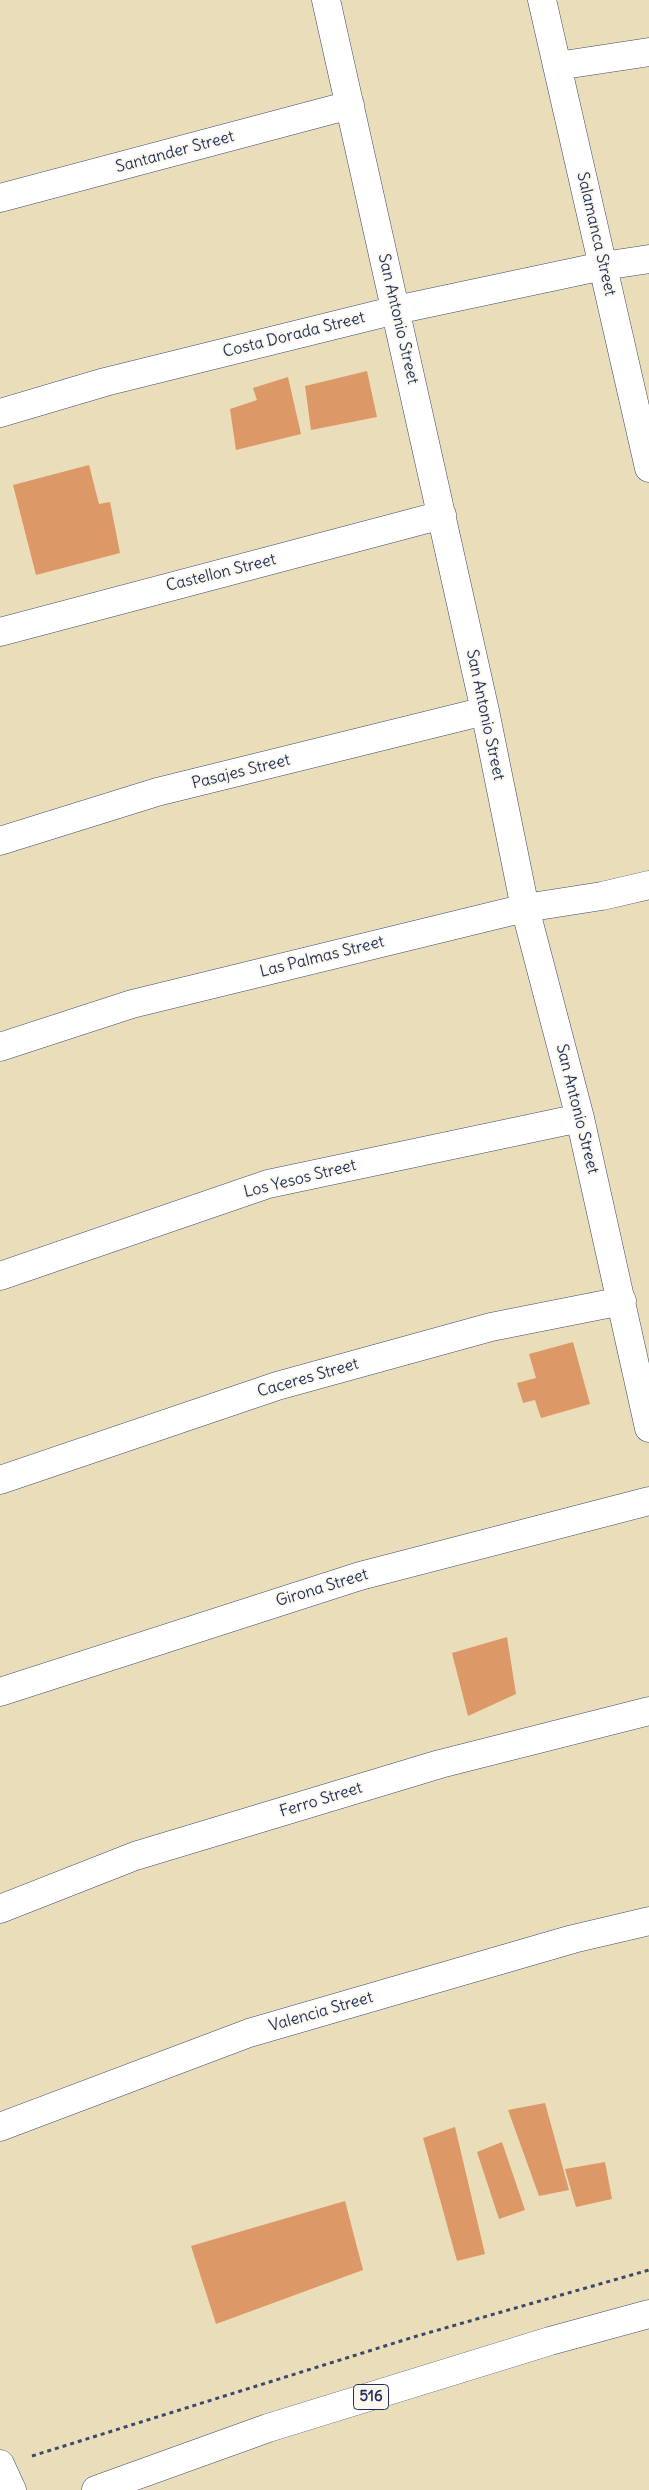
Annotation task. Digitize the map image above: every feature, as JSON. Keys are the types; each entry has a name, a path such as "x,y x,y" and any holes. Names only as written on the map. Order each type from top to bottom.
{"street":[{"name":"San Antonio Street","path":"326,0 486,711 525,908 580,1118 649,1428"},
{"name":"Salamanca Street","path":"542,0 649,468"},
{"path":"557,66 649,52"},
{"name":"Santander Street","path":"0,198 350,105"},
{"name":"Costa Dorada Street","path":"0,413 105,382 396,310 603,266 649,259"},
{"name":"Castellon Street","path":"0,632 442,515"},
{"name":"Pasajes Street","path":"0,841 157,792 486,711"},
{"name":"Las Palmas Street","path":"0,1047 132,1004 525,908 602,896 649,885"},
{"name":"Los Yesos Street","path":"0,1276 268,1184 580,1118"},
{"name":"Caceres Street","path":"0,1480 277,1386 491,1327 622,1301"},
{"name":"Girona Street","path":"0,1692 360,1576 649,1501"},
{"name":"Ferro Street","path":"0,1909 135,1856 440,1764 649,1710"},
{"name":"Valencia Street","path":"0,2127 249,2033 573,1939 649,1921"},
{"name":"516","path":"96,2490 268,2428 550,2341 649,2314"},
{"path":"0,2464 12,2490"}],"path":[{"path":"0,2464 417,2336 649,2270"}],"building":[{"path":"367,371 377,417 311,430 305,386"},
{"path":"288,377 301,434 236,450 230,409 257,400 253,388"},
{"path":"89,465 99,504 110,502 120,553 36,575 13,485"},
{"path":"573,1342 590,1404 541,1418 535,1400 523,1403 517,1383 536,1378 529,1354"},
{"path":"507,1637 516,1694 468,1716 452,1653"},
{"path":"545,2103 569,2190 539,2196 508,2110"},
{"path":"455,2127 485,2254 457,2261 423,2138"},
{"path":"502,2142 525,2210 499,2219 477,2152"},
{"path":"605,2162 612,2199 576,2207 565,2169"},
{"path":"345,2201 363,2270 216,2324 191,2246"}]}
